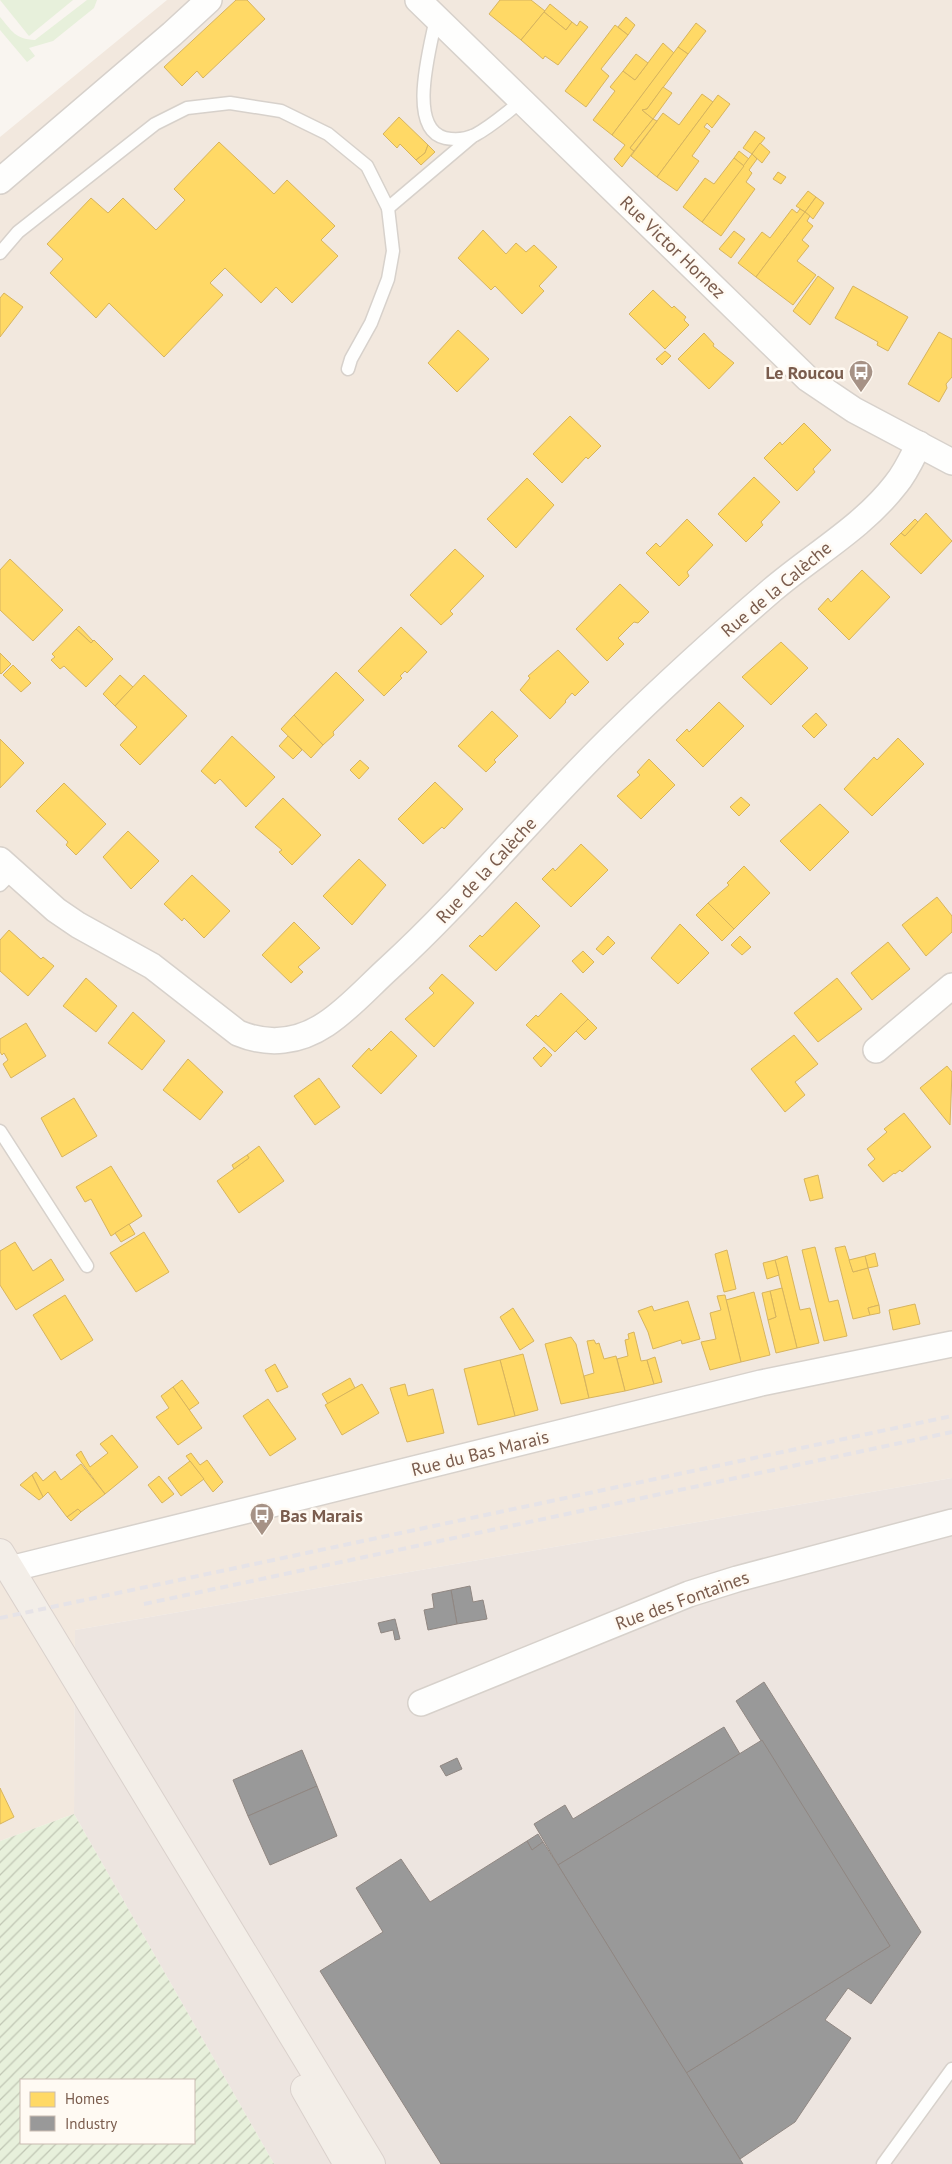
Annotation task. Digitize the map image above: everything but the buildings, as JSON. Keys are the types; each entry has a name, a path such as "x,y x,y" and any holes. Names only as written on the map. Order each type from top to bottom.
{"main road":[{"path":"3,1570 348,2164"},
{"path":"3,1570 371,2164"}],"street":[{"path":"0,181 209,0"},
{"name":"Rue Victor Hornez","path":"418,0 808,379 848,407 919,444 951,458"},
{"name":"Rue de la Calèche","path":"4,872 67,918 152,966 238,1033 249,1038 274,1041 286,1040 307,1034 337,1015 436,925 583,766 700,654 788,576 871,510 896,484 919,444"},
{"path":"876,1050 950,992"},
{"name":"Rue du Bas Marais","path":"3,1570 762,1383 952,1344"},
{"name":"Rue des Fontaines","path":"421,1703 690,1594 737,1579 952,1522"}],"lane":[{"path":"436,18 424,90 425,119 432,131 439,136 453,139 473,136"},
{"path":"388,208 473,136 522,101"},
{"path":"0,253 18,232 155,124 187,108 230,103 281,111 328,134 367,166 388,208 393,251 388,279 371,323 351,358 348,369"},
{"path":"0,1130 87,1266"},
{"path":"883,2164 952,2069"}],"shaded area":[{"path":"167,0 952,0 952,1478 75,1630 74,1814 0,1841 0,137"},
{"path":"952,1478 952,2164 274,2164 74,1814 75,1630"}],"green space":[{"path":"0,0 73,0 29,36"},
{"path":"87,0 97,0 94,8 53,41 29,48 35,56 27,62 0,30 0,17 18,36 35,40"},
{"path":"74,1814 274,2164 0,2164 0,1841"}],"railway":[{"path":"0,1618 952,1416"},
{"path":"144,1604 952,1432"}],"place":[{"name":"Le Roucou","path":"861,393"},
{"name":"Bas Marais","path":"262,1536"}]}
